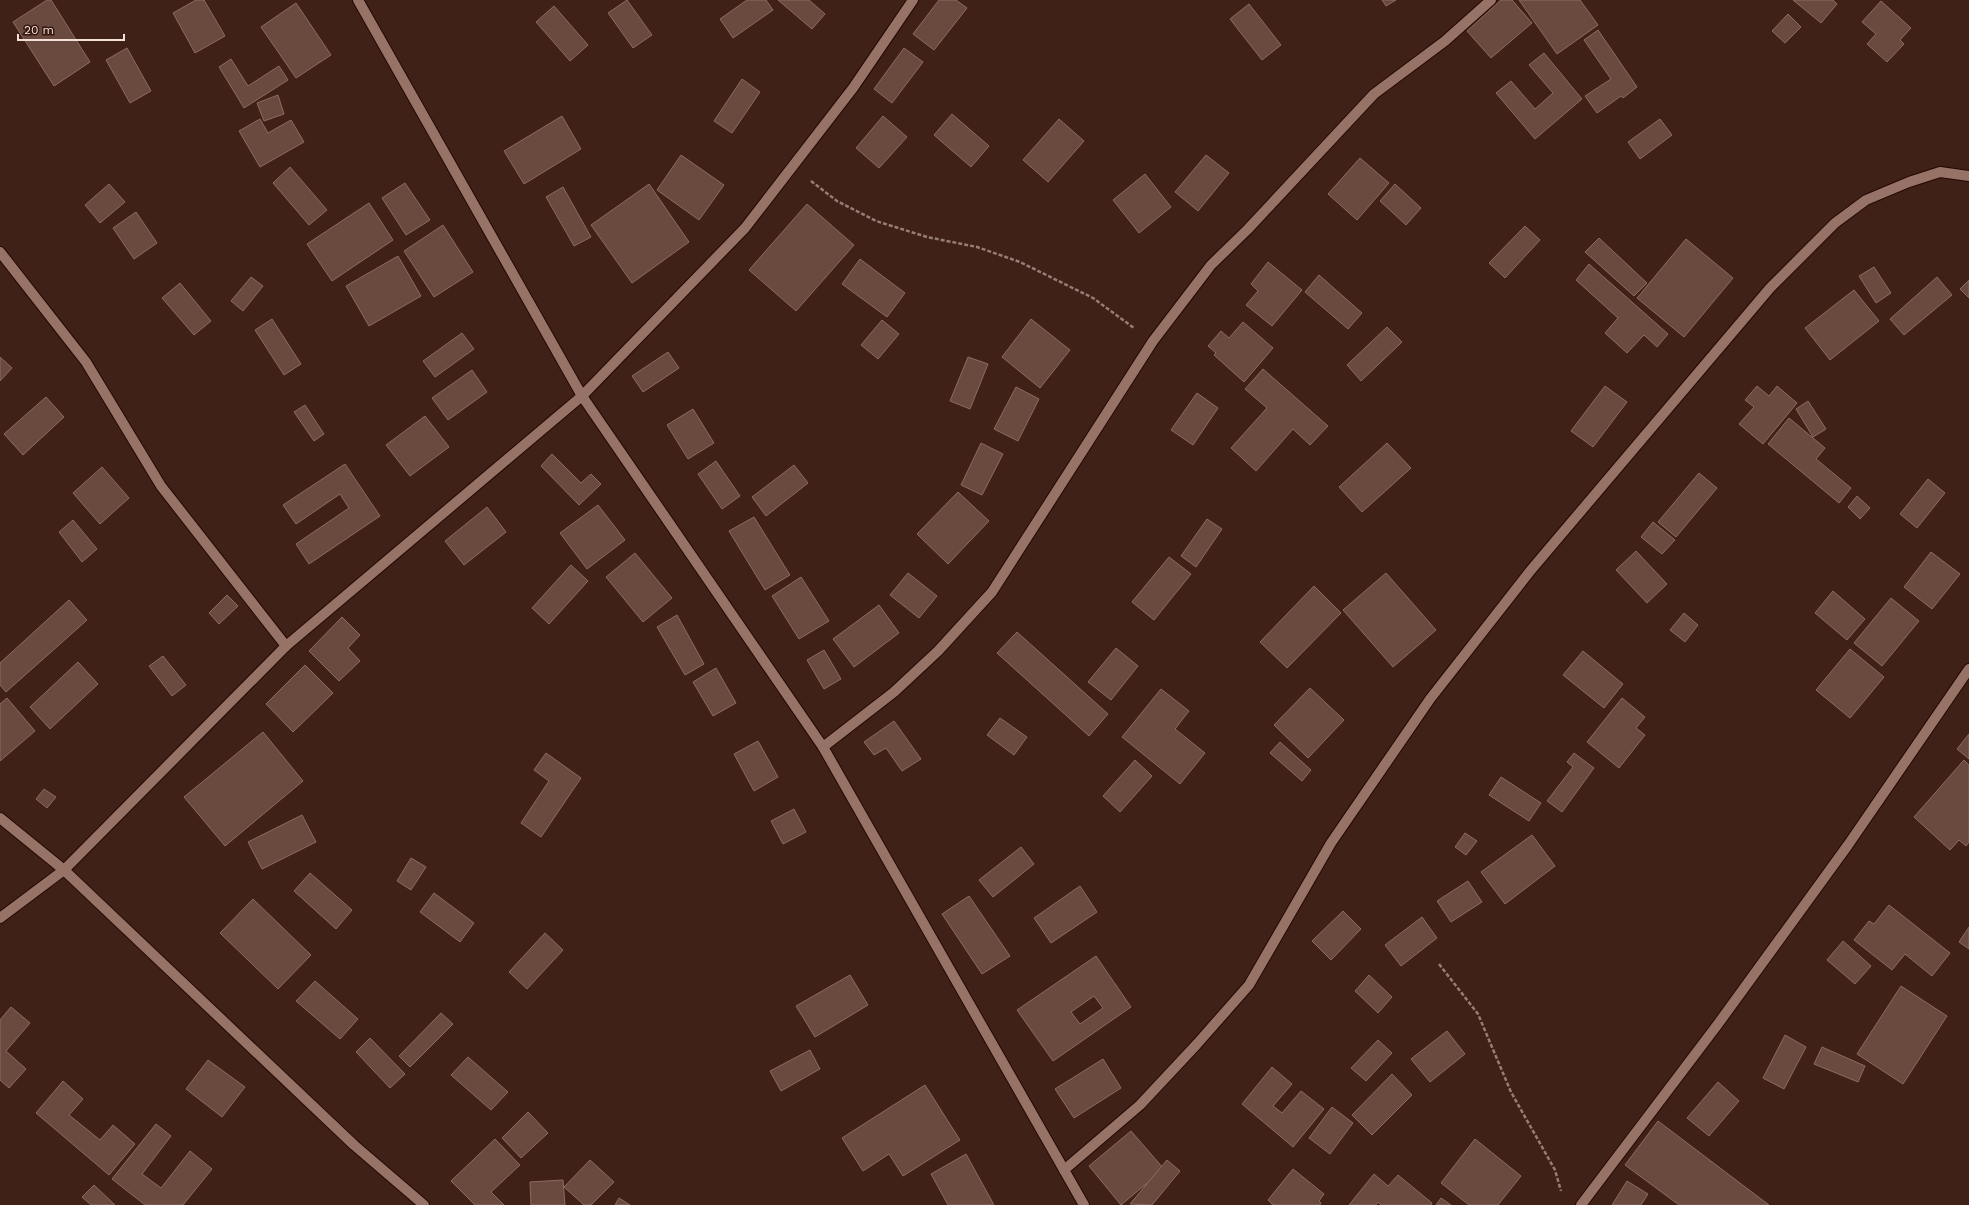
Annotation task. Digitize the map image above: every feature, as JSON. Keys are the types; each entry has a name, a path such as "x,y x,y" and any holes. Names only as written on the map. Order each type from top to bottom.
{"street":[{"path":"358,0 582,396 822,747 1084,1205"},
{"path":"0,918 64,870 286,646 582,396 745,228 853,88 913,0"},
{"path":"822,747 894,692 938,651 992,592 1153,341 1211,265 1248,229 1374,94 1445,41 1491,0"},
{"path":"1064,1170 1140,1105 1249,985 1331,843 1430,699 1531,570 1770,288 1835,223 1866,200 1909,182 1940,172 1969,176"},
{"path":"0,252 86,362 161,486 286,646"},
{"path":"1581,1205 1718,1024 1839,858 1969,669"},
{"path":"0,818 64,870 354,1145 424,1205"}],"path":[{"path":"792,166 837,201 876,221 928,237 977,247 1020,262 1093,298 1153,341"},
{"path":"1439,964 1478,1014 1511,1092 1554,1170 1563,1198"}],"building":[{"path":"47,0 51,0 90,62 54,86 13,22"},
{"path":"196,0 204,0 225,36 195,53 173,13"},
{"path":"627,0 652,35 633,48 608,13"},
{"path":"747,0 766,0 773,10 733,38 720,19"},
{"path":"778,0 809,0 825,14 812,29"},
{"path":"939,0 956,0 967,8 934,50 913,34"},
{"path":"1382,0 1396,0 1386,6"},
{"path":"1501,0 1512,0 1532,23 1491,58 1467,31"},
{"path":"1519,0 1580,0 1598,25 1557,54"},
{"path":"1793,0 1833,0 1837,4 1821,23"},
{"path":"1881,1 1911,28 1900,40 1904,44 1887,62 1867,44 1876,34 1862,22"},
{"path":"296,3 331,55 296,78 261,27"},
{"path":"1249,4 1281,45 1262,60 1230,19"},
{"path":"554,6 588,45 570,61 536,22"},
{"path":"1788,14 1801,27 1785,43 1772,31"},
{"path":"1598,30 1637,87 1623,98 1621,96 1597,113 1585,96 1611,79 1584,40"},
{"path":"127,48 151,91 130,103 106,60"},
{"path":"904,48 923,62 892,103 874,89"},
{"path":"1544,53 1582,99 1535,139 1496,93 1511,81 1535,109 1553,93 1529,65"},
{"path":"231,59 248,86 279,66 288,80 244,108 219,67"},
{"path":"742,79 760,92 732,133 714,121"},
{"path":"278,95 284,114 264,121 257,103"},
{"path":"952,114 989,146 971,167 934,135"},
{"path":"562,116 581,149 524,184 504,151"},
{"path":"883,116 907,137 879,168 856,148"},
{"path":"260,119 268,133 291,120 304,142 260,167 239,131"},
{"path":"1059,119 1084,141 1048,182 1023,160"},
{"path":"1660,119 1672,135 1640,159 1628,142"},
{"path":"681,155 724,185 699,220 657,190"},
{"path":"1206,155 1229,173 1198,211 1175,192"},
{"path":"1360,158 1389,183 1357,220 1328,194"},
{"path":"290,167 327,210 309,225 273,183"},
{"path":"1145,174 1171,207 1139,233 1113,200"},
{"path":"405,183 430,220 406,235 382,198"},
{"path":"109,184 125,202 100,223 85,205"},
{"path":"649,184 689,242 632,283 591,225"},
{"path":"1395,184 1421,208 1406,225 1380,201"},
{"path":"563,187 591,237 574,246 546,197"},
{"path":"369,203 393,240 332,281 307,244"},
{"path":"807,204 854,245 796,311 749,270"},
{"path":"136,212 157,243 134,259 113,228"},
{"path":"443,225 473,272 434,297 404,251"},
{"path":"1525,226 1540,240 1505,278 1489,263"},
{"path":"1599,238 1647,283 1634,296 1585,252"},
{"path":"1686,239 1733,278 1684,337 1637,298"},
{"path":"398,256 421,296 369,326 346,286"},
{"path":"860,259 905,293 887,317 842,284"},
{"path":"1268,262 1302,290 1272,326 1246,305 1258,291 1251,284"},
{"path":"1589,264 1668,334 1657,347 1644,335 1627,353 1605,333 1618,318 1576,280"},
{"path":"1874,267 1891,293 1876,303 1859,276"},
{"path":"1319,275 1362,313 1348,329 1305,292"},
{"path":"251,277 263,286 243,311 231,301"},
{"path":"1937,277 1952,295 1904,335 1890,319"},
{"path":"1969,280 1969,298 1960,289"},
{"path":"180,283 211,321 194,335 162,298"},
{"path":"1854,290 1879,321 1830,360 1805,328"},
{"path":"272,319 301,364 284,375 255,330"},
{"path":"1031,319 1070,350 1040,388 1002,357"},
{"path":"882,320 899,334 878,359 861,345"},
{"path":"1243,322 1273,348 1244,382 1214,355 1216,353 1208,346 1221,331 1229,338"},
{"path":"1387,327 1402,342 1361,381 1347,365"},
{"path":"462,333 474,349 435,377 423,361"},
{"path":"668,352 679,368 643,392 632,376"},
{"path":"0,357 12,368 0,381"},
{"path":"968,357 988,364 970,409 950,401"},
{"path":"1263,369 1328,426 1310,445 1293,429 1256,471 1231,448 1267,408 1245,389"},
{"path":"472,370 487,392 448,420 432,398"},
{"path":"1605,386 1627,402 1593,447 1571,431"},
{"path":"1757,386 1769,396 1777,386 1797,403 1763,444 1739,424 1754,407 1745,400"},
{"path":"1016,387 1039,399 1018,441 994,429"},
{"path":"1197,393 1218,408 1193,445 1171,430"},
{"path":"46,397 64,417 23,455 4,434"},
{"path":"1808,401 1826,429 1813,437 1796,409"},
{"path":"305,405 324,434 314,441 294,412"},
{"path":"693,409 714,443 688,459 667,425"},
{"path":"425,416 449,447 410,476 386,445"},
{"path":"1789,418 1825,448 1816,459 1851,488 1839,503 1768,444"},
{"path":"981,443 1003,454 982,495 961,485"},
{"path":"1387,443 1411,468 1362,512 1339,487"},
{"path":"552,454 581,483 591,474 601,484 579,505 541,466"},
{"path":"716,461 740,496 722,509 698,474"},
{"path":"345,464 380,516 309,564 296,544 349,508 340,494 296,524 283,505"},
{"path":"794,465 808,483 766,516 752,497"},
{"path":"102,467 129,498 100,524 73,493"},
{"path":"1699,473 1717,488 1676,537 1658,522"},
{"path":"1928,479 1945,493 1917,528 1900,514"},
{"path":"958,492 989,521 948,564 917,534"},
{"path":"1857,496 1870,508 1860,519 1848,507"},
{"path":"598,505 625,540 587,569 560,533"},
{"path":"487,507 506,532 464,565 445,541"},
{"path":"754,517 790,575 765,590 729,531"},
{"path":"1207,519 1222,529 1196,567 1181,556"},
{"path":"73,520 97,549 82,562 59,532"},
{"path":"1653,522 1675,540 1662,554 1641,537"},
{"path":"1636,551 1667,584 1647,603 1616,570"},
{"path":"1931,552 1960,574 1932,609 1904,587"},
{"path":"635,553 672,598 643,622 606,577"},
{"path":"1169,557 1191,574 1154,620 1132,602"},
{"path":"571,565 588,581 549,624 532,608"},
{"path":"908,573 937,596 919,618 890,595"},
{"path":"1386,573 1436,630 1393,667 1343,610"},
{"path":"801,577 829,621 799,639 772,596"},
{"path":"1314,586 1341,613 1287,668 1260,642"},
{"path":"1833,591 1865,619 1847,640 1815,613"},
{"path":"227,595 238,606 219,624 209,613"},
{"path":"1891,598 1919,621 1882,666 1854,643"},
{"path":"69,600 87,620 6,692 0,685 0,663"},
{"path":"879,605 899,633 854,667 833,639"},
{"path":"1684,613 1698,625 1685,642 1670,630"},
{"path":"677,615 704,664 685,675 657,627"},
{"path":"342,617 360,635 348,648 360,661 339,681 309,651"},
{"path":"1017,632 1108,714 1089,736 997,653"},
{"path":"1116,648 1138,666 1111,700 1088,682"},
{"path":"1850,649 1884,677 1850,718 1816,690"},
{"path":"824,650 841,679 824,689 807,660"},
{"path":"1583,651 1623,684 1604,708 1563,675"},
{"path":"163,656 186,685 172,696 149,666"},
{"path":"78,662 98,684 50,729 30,707"},
{"path":"305,665 333,693 293,732 266,704"},
{"path":"716,668 736,703 713,716 693,682"},
{"path":"1310,688 1344,720 1308,758 1274,725"},
{"path":"1161,689 1189,711 1175,729 1205,753 1180,784 1122,737"},
{"path":"7,698 35,731 0,761 0,704"},
{"path":"1622,698 1645,717 1636,728 1645,735 1619,768 1587,742"},
{"path":"1000,718 1027,737 1014,755 987,735"},
{"path":"894,721 921,759 902,771 886,748 874,755 864,742"},
{"path":"263,732 303,781 225,846 184,797"},
{"path":"1969,734 1969,759 1957,749"},
{"path":"758,741 778,777 754,791 734,754"},
{"path":"1280,742 1311,770 1302,781 1270,753"},
{"path":"546,753 581,778 541,837 521,823 549,781 534,770"},
{"path":"1574,753 1594,768 1562,812 1547,801 1573,767 1567,762"},
{"path":"1135,760 1152,776 1120,812 1103,796"},
{"path":"1964,760 1969,765 1969,842 1966,846 1959,840 1950,850 1914,817"},
{"path":"1501,777 1541,803 1529,821 1489,795"},
{"path":"44,789 56,797 47,808 36,799"},
{"path":"794,809 806,832 783,844 771,821"},
{"path":"302,815 316,842 262,869 248,842"},
{"path":"1465,833 1477,841 1466,855 1455,847"},
{"path":"1532,835 1555,866 1505,904 1481,872"},
{"path":"1021,847 1034,864 993,897 979,880"},
{"path":"411,858 426,867 411,890 397,881"},
{"path":"310,873 352,910 336,929 294,891"},
{"path":"1468,881 1482,902 1451,922 1437,901"},
{"path":"1080,886 1097,912 1051,943 1034,918"},
{"path":"434,893 474,923 460,942 420,912"},
{"path":"969,896 1010,956 982,974 942,914"},
{"path":"253,899 311,955 278,989 220,933"},
{"path":"1889,905 1950,953 1932,976 1905,954 1892,970 1854,940 1869,921 1874,924"},
{"path":"1343,911 1361,929 1331,960 1312,941"},
{"path":"1422,917 1437,938 1401,966 1385,945"},
{"path":"1969,927 1969,949 1959,942"},
{"path":"545,933 563,950 527,989 509,972"},
{"path":"1843,941 1871,966 1855,984 1827,960"},
{"path":"1096,956 1131,1007 1053,1061 1017,1010","holes":["1094,996 1103,1008 1080,1024 1071,1012"]},
{"path":"850,975 868,1005 815,1037 796,1006"},
{"path":"1369,975 1392,997 1378,1013 1355,991"},
{"path":"315,981 358,1019 340,1039 296,1001"},
{"path":"1901,986 1947,1016 1903,1084 1857,1054"},
{"path":"11,1007 30,1023 6,1051 26,1069 9,1088 0,1080 0,1020"},
{"path":"441,1013 453,1024 410,1067 399,1056"},
{"path":"1447,1031 1465,1054 1430,1082 1411,1059"},
{"path":"1785,1035 1806,1047 1784,1089 1763,1078"},
{"path":"370,1038 405,1074 390,1088 356,1052"},
{"path":"1378,1040 1392,1053 1366,1081 1351,1068"},
{"path":"1822,1047 1865,1066 1858,1082 1814,1064"},
{"path":"810,1050 820,1069 781,1091 770,1071"},
{"path":"468,1057 508,1092 491,1110 451,1075"},
{"path":"1103,1059 1121,1088 1074,1118 1055,1089"},
{"path":"208,1060 245,1087 222,1117 186,1089"},
{"path":"1272,1067 1292,1084 1273,1106 1282,1113 1301,1091 1324,1109 1293,1147 1242,1104"},
{"path":"1392,1074 1412,1095 1372,1135 1352,1115"},
{"path":"63,1081 83,1099 69,1115 100,1140 113,1125 135,1144 109,1175 36,1113"},
{"path":"1718,1082 1739,1101 1709,1136 1687,1118"},
{"path":"925,1085 960,1140 903,1176 889,1154 863,1171 842,1138"},
{"path":"1332,1107 1353,1123 1330,1154 1309,1138"},
{"path":"528,1112 548,1133 521,1158 502,1138"},
{"path":"1658,1121 1769,1205 1679,1205 1625,1165"},
{"path":"156,1124 171,1136 142,1174 161,1188 190,1151 212,1169 183,1205 145,1205 112,1179"},
{"path":"1131,1131 1164,1169 1121,1205 1089,1166"},
{"path":"495,1139 520,1165 491,1192 504,1205 475,1205 451,1181"},
{"path":"1475,1139 1521,1176 1498,1205 1469,1205 1441,1183"},
{"path":"966,1154 994,1205 948,1205 931,1174"},
{"path":"590,1160 614,1182 591,1205 584,1205 564,1187"},
{"path":"1167,1160 1180,1171 1152,1205 1130,1204"},
{"path":"1293,1169 1324,1194 1319,1201 1321,1203 1320,1205 1273,1205 1268,1200"},
{"path":"1374,1174 1388,1186 1398,1175 1432,1203 1431,1205 1381,1205 1378,1202 1376,1205 1349,1205"},
{"path":"563,1180 565,1205 531,1205 530,1182"},
{"path":"1627,1181 1648,1194 1641,1205 1612,1205"},
{"path":"94,1185 115,1205 91,1205 82,1197"},
{"path":"619,1198 630,1205 615,1205"},
{"path":"1441,1198 1451,1205 1436,1205"}]}
